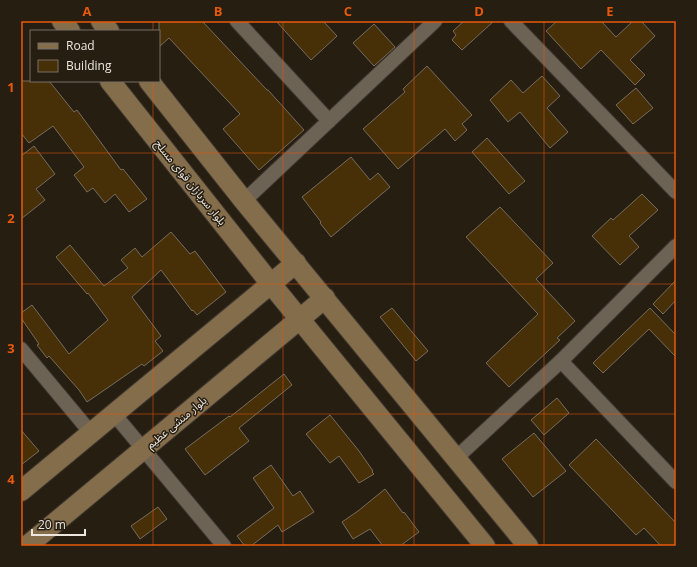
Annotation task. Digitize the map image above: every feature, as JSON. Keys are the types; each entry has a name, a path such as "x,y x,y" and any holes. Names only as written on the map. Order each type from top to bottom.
{"main road":[{"path":"62,21 69,30"},
{"path":"101,21 108,30"},
{"name":"بلوار سربازان قوای مسلح","path":"111,82 271,284 485,546"},
{"path":"150,82 244,201 528,546"},
{"path":"21,491 296,263"},
{"name":"بلوار منشی عظیم","path":"27,546 325,298"}],"street":[{"path":"237,21 329,121"},
{"path":"244,201 435,21"},
{"path":"511,21 676,192"},
{"path":"456,458 561,361 676,246"},
{"path":"21,349 92,433"},
{"path":"561,361 676,482"},
{"path":"114,414 224,546"}],"building":[{"path":"159,21 202,21 304,130 259,170 223,129 240,114 169,38 160,46"},
{"path":"276,21 323,21 337,36 311,60"},
{"path":"464,21 494,21 462,50 452,40 456,35 453,31"},
{"path":"557,21 601,21 616,37 633,21 641,21 655,36 630,60 645,75 635,85 601,50 581,69 546,31"},
{"path":"374,24 395,47 374,66 353,43"},
{"path":"427,66 472,115 462,124 467,130 455,141 445,129 398,169 363,129 405,92 403,89"},
{"path":"542,76 560,96 547,108 568,132 550,148 520,112 508,122 490,100 511,80 523,93"},
{"path":"21,81 50,82 74,112 77,110 121,170 123,169 147,199 129,212 115,194 105,203 93,188 87,192 74,175 84,167 53,126 29,143 21,133"},
{"path":"636,88 653,108 633,124 616,105"},
{"path":"487,138 525,181 509,194 472,152"},
{"path":"34,146 55,174 36,189 45,200 21,219 21,156"},
{"path":"351,157 370,180 378,173 390,187 331,237 302,197"},
{"path":"642,194 658,210 629,236 639,247 620,265 592,236 611,218 613,220"},
{"path":"500,207 553,263 536,279 575,321 557,338 560,340 509,387 486,363 538,314 466,237"},
{"path":"171,232 190,254 195,251 226,292 197,315 193,310 192,311 161,270 132,297 161,336 155,341 163,351 144,366 142,364 87,402 79,390 49,356 47,358 37,345 39,344 21,318 21,313 32,305 69,354 108,320 88,293 87,294 56,257 70,245 104,286 128,268 121,260 135,248 142,257"},
{"path":"676,280 676,300 663,314 653,304"},
{"path":"392,308 428,351 416,361 380,317"},
{"path":"650,308 676,335 676,357 649,329 603,373 593,363"},
{"path":"284,374 292,385 239,428 249,441 205,475 185,449 229,416 230,417"},
{"path":"557,398 569,413 544,435 531,420"},
{"path":"330,415 373,471 372,472 374,474 359,483 339,456 330,463 306,434"},
{"path":"21,430 39,451 21,465"},
{"path":"534,433 566,471 533,497 502,459"},
{"path":"596,439 676,523 676,546 661,546 644,528 636,535 569,465"},
{"path":"271,465 293,496 300,491 314,512 282,532 278,525 251,546 245,546 237,536 274,508 253,478"},
{"path":"385,489 419,532 400,546 383,546 370,529 353,539 342,522"},
{"path":"158,507 167,519 140,539 131,526"}]}
